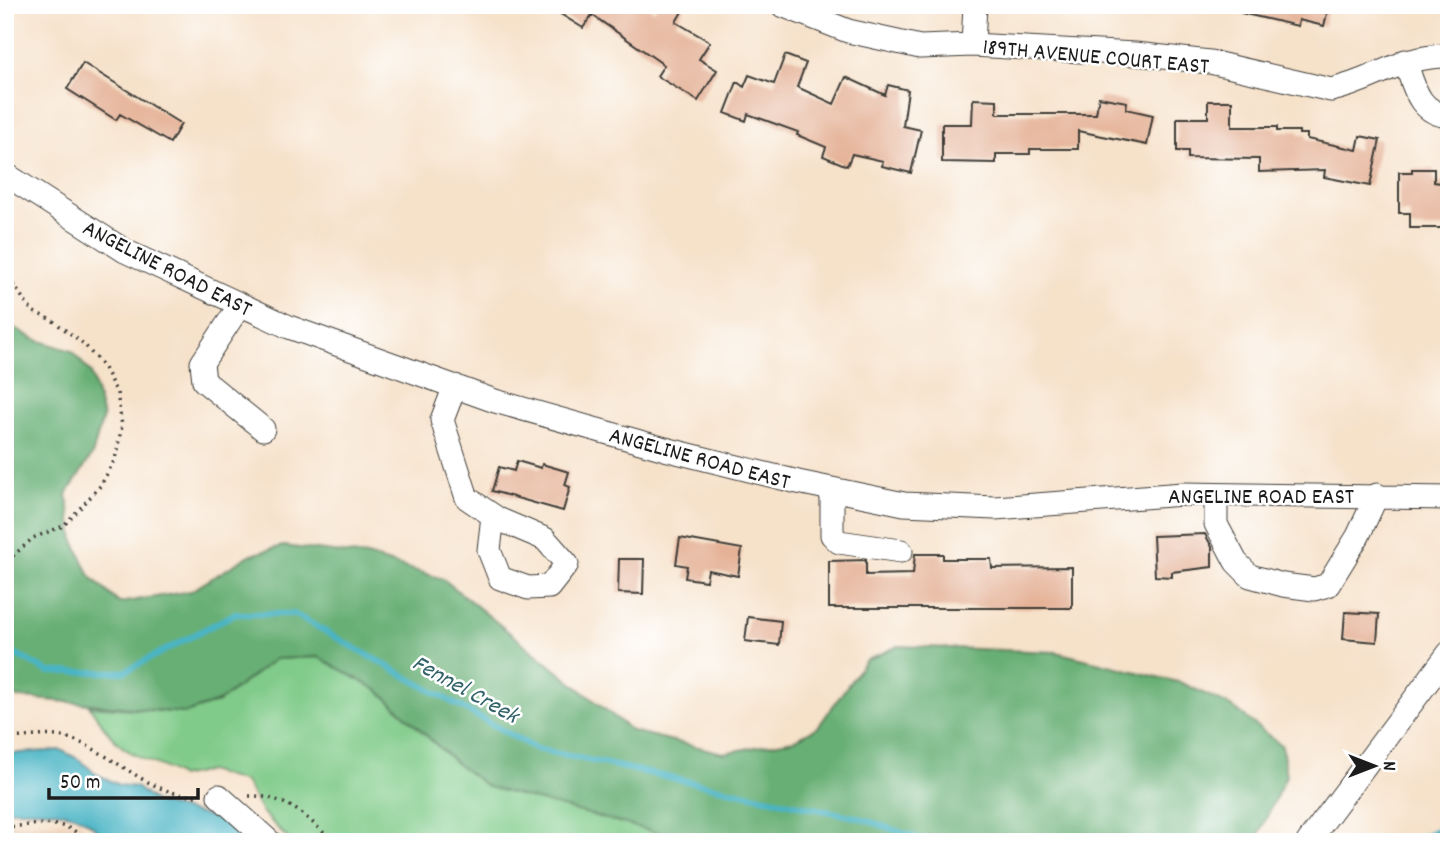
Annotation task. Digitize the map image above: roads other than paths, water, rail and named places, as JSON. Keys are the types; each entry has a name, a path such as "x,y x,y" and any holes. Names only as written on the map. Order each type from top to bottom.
{"street":[{"name":"189TH AVENUE COURT EAST","path":"782,5 848,32 920,47 973,46 1135,54 1210,62 1331,90 1348,87 1405,61 1423,57 1449,57"},
{"path":"973,46 975,5"},
{"path":"1405,61 1420,103 1438,115 1449,116"},
{"name":"ANGELINE ROAD EAST","path":"5,174 125,251 289,327 455,386 665,449 832,489 904,503 995,508 1216,495 1449,498"},
{"path":"240,306 202,363 204,381 263,429"},
{"path":"455,386 442,420 467,498 494,516"},
{"path":"832,489 832,535 839,542 901,551"},
{"path":"1216,495 1216,524 1236,562 1250,576 1283,585 1314,589 1328,585 1342,564 1377,495"},
{"path":"1308,842 1449,653"},
{"path":"219,796 270,842"}],"water":[{"path":"61,750 80,760 96,774 119,785 136,787 155,802 221,820 248,842 105,842 86,821 74,815 48,811 5,810 5,754"}],"waterway":[{"name":"Fennel Creek","path":"5,649 49,672 124,672 234,614 294,614 536,749 860,818 929,842"},
{"name":"Fennel Creek","path":"1409,842 1449,825"}]}
